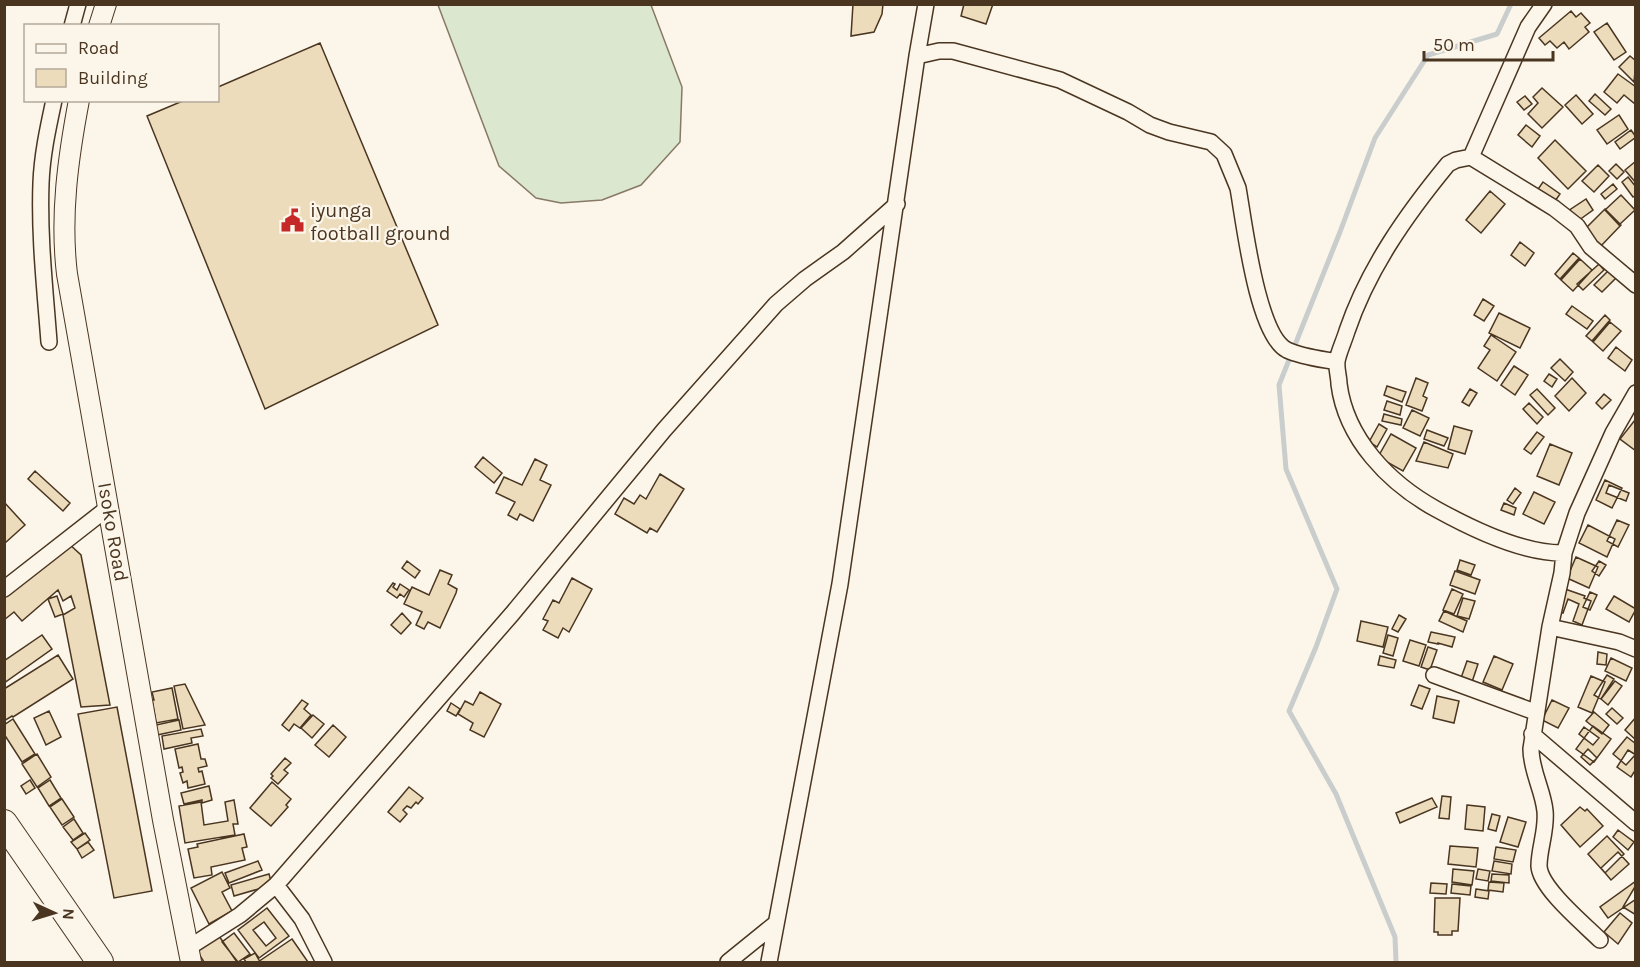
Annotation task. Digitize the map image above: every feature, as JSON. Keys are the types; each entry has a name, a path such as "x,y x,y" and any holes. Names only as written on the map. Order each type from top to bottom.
{"highway":[{"path":"4,823 100,963"}],"street":[{"path":"73,24 78,4"},
{"path":"100,24 106,4"},
{"path":"769,963 842,573 897,204 916,56 926,4"},
{"path":"1471,157 1528,27 1544,4"},
{"path":"916,56 939,51 953,51 1060,80 1150,125 1211,142 1219,148 1228,161 1238,188 1259,302 1278,341 1286,350 1337,362"},
{"path":"49,342 41,182 54,102"},
{"name":"Isoko Road","path":"79,102 68,159 64,244 67,274 190,955"},
{"path":"1564,554 1548,554 1531,550 1489,534 1443,513 1403,488 1371,457 1346,414 1337,362 1358,299 1396,233 1448,164 1456,160 1471,157 1554,208 1577,226 1591,246 1635,285"},
{"path":"190,955 276,885 512,614 664,430 776,304 805,279 843,252 897,204"},
{"path":"1600,940 1553,892 1541,876 1539,863 1546,820 1543,800 1531,762 1532,734 1550,627 1563,573 1564,554 1577,513 1613,433 1635,393"},
{"path":"4,589 109,507"},
{"path":"1550,627 1619,642 1635,649"},
{"path":"1434,675 1535,712"},
{"path":"1532,734 1635,823"},
{"path":"276,885 302,919 324,963"},
{"path":"728,963 776,924"}],"green space":[{"path":"438,5 651,5 682,87 680,142 641,185 602,200 561,203 536,198 499,166"}],"building":[{"path":"853,4 883,4 882,14 874,32 851,36"},
{"path":"964,4 993,4 986,24 961,16"},
{"path":"1571,11 1576,17 1581,13 1590,23 1585,27 1589,32 1569,49 1564,42 1557,48 1550,41 1545,45 1539,38"},
{"path":"1607,23 1626,52 1614,60 1594,32"},
{"name":"iyunga football ground","path":"320,43 438,325 265,409 147,116 180,102 219,102 219,87"},
{"path":"1630,56 1636,61 1634,82 1619,67"},
{"path":"1618,74 1636,87 1635,104 1624,95 1617,103 1604,92"},
{"path":"1542,88 1563,107 1542,128 1528,114 1538,103 1533,97"},
{"path":"1595,94 1611,109 1605,115 1589,101"},
{"path":"1576,95 1593,114 1582,124 1565,105"},
{"path":"1525,96 1532,104 1524,110 1517,102"},
{"path":"1619,115 1628,129 1607,144 1597,130"},
{"path":"1526,125 1540,136 1532,147 1518,135"},
{"path":"1631,130 1636,137 1620,149 1615,142"},
{"path":"1555,140 1586,171 1568,189 1538,158"},
{"path":"1636,161 1636,183 1625,170"},
{"path":"1616,164 1624,172 1617,179 1609,171"},
{"path":"1598,165 1609,176 1594,192 1582,181"},
{"path":"1628,177 1636,187 1636,195 1633,197 1622,182"},
{"path":"1543,182 1560,194 1553,204 1536,192"},
{"path":"1613,184 1617,189 1605,199 1601,194"},
{"path":"1490,191 1505,204 1481,233 1466,220"},
{"path":"1621,195 1635,210 1619,225 1605,210"},
{"path":"1586,199 1593,210 1575,223 1568,211"},
{"path":"1605,209 1621,225 1599,248 1582,232"},
{"path":"1520,242 1534,253 1525,266 1511,255"},
{"path":"1573,253 1579,258 1560,279 1555,274"},
{"path":"1580,259 1592,270 1573,291 1561,280"},
{"path":"1599,264 1604,270 1583,290 1577,284"},
{"path":"1608,271 1616,278 1602,292 1594,285"},
{"path":"1483,299 1494,306 1484,321 1474,315"},
{"path":"1572,306 1593,321 1587,329 1566,314"},
{"path":"1499,313 1530,328 1520,348 1489,333"},
{"path":"1605,315 1610,320 1592,341 1586,336"},
{"path":"1610,322 1621,331 1603,351 1593,342"},
{"path":"1491,335 1516,352 1497,381 1478,368 1490,350 1484,346"},
{"path":"1616,347 1632,360 1625,371 1608,358"},
{"path":"1560,359 1573,372 1565,381 1551,368"},
{"path":"1514,366 1528,375 1515,395 1501,385"},
{"path":"1549,374 1557,379 1552,387 1544,381"},
{"path":"1416,378 1428,383 1423,396 1427,398 1422,411 1406,405"},
{"path":"1572,378 1586,393 1569,411 1555,396"},
{"path":"1387,386 1406,392 1402,402 1384,395"},
{"path":"1470,389 1477,393 1469,406 1462,402"},
{"path":"1537,389 1555,408 1548,415 1530,395"},
{"path":"1604,394 1611,400 1602,409 1596,403"},
{"path":"1387,401 1402,406 1400,415 1384,410"},
{"path":"1529,403 1543,417 1537,424 1523,409"},
{"path":"1412,410 1429,418 1420,436 1403,428"},
{"path":"1384,414 1402,419 1401,425 1382,421"},
{"path":"1636,420 1636,451 1620,439"},
{"path":"1379,424 1387,429 1377,447 1369,442"},
{"path":"1454,426 1472,431 1465,454 1448,449"},
{"path":"1427,430 1448,438 1444,446 1424,439"},
{"path":"1537,432 1544,437 1531,454 1524,449"},
{"path":"1391,434 1416,448 1403,471 1378,457"},
{"path":"1424,442 1453,454 1448,468 1416,461"},
{"path":"1550,444 1572,453 1559,485 1537,476"},
{"path":"483,457 502,473 494,483 475,467"},
{"path":"535,459 547,465 540,480 551,485 533,521 520,514 517,520 508,515 515,502 496,493 504,477 522,485"},
{"path":"35,471 70,503 63,511 28,479"},
{"path":"660,474 684,489 657,532 650,528 647,533 615,514 624,498 634,504 640,495 646,499"},
{"path":"1605,480 1622,488 1612,508 1596,500"},
{"path":"1609,485 1629,493 1626,501 1606,493"},
{"path":"1515,488 1521,493 1513,504 1507,500"},
{"path":"1534,492 1555,502 1544,524 1523,514"},
{"path":"4,502 25,525 5,543 4,542"},
{"path":"1504,503 1516,508 1514,515 1501,510"},
{"path":"1617,520 1629,525 1618,547 1607,541"},
{"path":"1588,525 1615,539 1607,557 1579,543"},
{"path":"68,543 81,555 110,705 81,707 63,615 75,608 71,596 63,601 58,590 22,621 14,612 4,620 4,595"},
{"path":"1576,557 1598,567 1589,588 1567,578"},
{"path":"1460,560 1475,565 1471,575 1457,570"},
{"path":"407,561 420,571 415,578 402,568"},
{"path":"1599,561 1606,565 1599,576 1592,571"},
{"path":"440,570 452,575 448,584 457,589 456,593 440,628 428,622 424,629 416,625 422,612 404,604 412,587 429,595"},
{"path":"1455,571 1480,580 1475,594 1450,585"},
{"path":"572,578 592,589 569,632 563,628 558,638 543,630 548,621 543,619 553,600 559,603"},
{"path":"393,583 395,584 393,587 397,590 400,584 409,590 404,597 400,594 397,598 387,591"},
{"path":"1452,589 1463,594 1454,614 1443,610"},
{"path":"1565,589 1585,596 1584,598 1591,601 1582,625 1573,621 1579,604 1568,599 1563,613 1556,611"},
{"path":"1590,592 1597,595 1590,610 1583,607"},
{"path":"57,596 63,614 55,617 48,599"},
{"path":"1614,596 1636,609 1629,622 1606,609"},
{"path":"1463,598 1475,601 1469,619 1457,616"},
{"path":"1444,611 1467,621 1463,632 1439,621"},
{"path":"402,613 411,623 401,634 391,625"},
{"path":"1399,615 1406,619 1398,632 1392,629"},
{"path":"1361,621 1388,627 1383,647 1357,641"},
{"path":"1431,632 1455,637 1452,647 1428,642"},
{"path":"42,635 52,649 4,683 4,661"},
{"path":"1388,635 1398,638 1393,656 1383,653"},
{"path":"1410,640 1426,645 1419,666 1403,661"},
{"path":"1428,647 1437,650 1430,670 1421,667"},
{"path":"1598,652 1607,654 1606,665 1597,664"},
{"path":"58,655 73,679 4,721 4,689"},
{"path":"1380,656 1396,660 1394,668 1378,665"},
{"path":"1494,656 1513,664 1502,690 1483,682"},
{"path":"1611,658 1632,668 1626,681 1605,671"},
{"path":"1467,661 1478,664 1472,682 1461,678"},
{"path":"1607,675 1614,679 1601,699 1594,695"},
{"path":"1591,676 1605,682 1592,713 1578,707"},
{"path":"1615,681 1622,686 1608,705 1601,699"},
{"path":"185,684 205,725 183,729 174,686"},
{"path":"1419,685 1430,689 1422,709 1411,705"},
{"path":"172,688 178,719 156,723 152,692"},
{"path":"480,692 501,704 484,737 470,730 473,723 458,714 465,701 473,705"},
{"path":"1437,696 1459,701 1454,723 1433,718"},
{"path":"302,700 308,704 304,709 311,715 300,728 294,724 289,731 282,725"},
{"path":"1552,700 1569,708 1558,728 1542,720"},
{"path":"451,703 460,709 456,716 447,711"},
{"path":"117,707 152,891 114,898 78,714"},
{"path":"1612,708 1623,718 1617,724 1606,714"},
{"path":"49,711 61,737 46,745 34,718"},
{"path":"1594,712 1609,725 1602,734 1586,721"},
{"path":"313,715 324,724 312,738 301,728"},
{"path":"1636,717 1636,740 1625,730"},
{"path":"13,719 35,754 22,762 4,734 4,725"},
{"path":"179,720 181,730 157,735 156,725"},
{"path":"333,725 346,737 329,757 315,745"},
{"path":"1593,726 1611,739 1594,762 1576,749"},
{"path":"1584,727 1599,738 1593,745 1579,734"},
{"path":"201,729 203,736 191,738 192,743 164,749 162,736"},
{"path":"1627,737 1636,744 1636,754 1626,765 1613,754"},
{"path":"198,744 201,759 205,759 207,766 198,768 199,772 202,771 205,784 188,788 187,781 183,783 180,773 183,772 182,767 179,768 175,749"},
{"path":"1588,749 1597,758 1590,765 1581,757"},
{"path":"1628,750 1636,755 1636,769 1631,777 1617,767"},
{"path":"37,754 51,777 37,787 22,764"},
{"path":"285,758 291,763 284,770 288,773 278,784 271,778 273,776 271,774"},
{"path":"30,780 35,788 26,794 21,786"},
{"path":"50,780 61,798 49,806 38,788"},
{"path":"272,782 291,799 286,805 288,807 271,826 250,808"},
{"path":"209,786 212,800 184,804 181,793"},
{"path":"409,787 423,798 418,804 416,802 411,808 407,806 403,810 407,814 400,822 388,812"},
{"path":"1442,796 1451,797 1449,819 1439,818"},
{"path":"1432,798 1437,807 1400,823 1396,813"},
{"path":"62,799 74,817 62,825 50,807"},
{"path":"234,800 238,824 233,824 235,835 185,843 179,806 201,802 204,825 228,821 225,802"},
{"path":"1467,805 1485,807 1483,831 1465,829"},
{"path":"1580,807 1585,811 1587,809 1603,826 1580,847 1561,825"},
{"path":"1492,814 1500,816 1496,831 1488,829"},
{"path":"1508,817 1526,822 1518,847 1500,842"},
{"path":"74,819 83,833 73,840 63,827"},
{"path":"1618,830 1634,842 1628,850 1613,837"},
{"path":"85,833 90,840 77,849 71,842"},
{"path":"244,834 247,847 242,848 245,860 211,867 212,875 194,878 188,849 198,847 197,844"},
{"path":"1607,836 1624,854 1605,873 1588,854"},
{"path":"88,842 94,850 82,858 77,849"},
{"path":"1450,846 1478,848 1476,867 1448,864"},
{"path":"1496,847 1516,850 1513,862 1494,859"},
{"path":"1618,852 1629,864 1611,880 1601,868"},
{"path":"258,861 262,870 229,883 225,873"},
{"path":"1494,861 1512,864 1511,874 1492,871"},
{"path":"1453,869 1474,871 1472,885 1452,882"},
{"path":"1478,869 1490,871 1488,881 1476,879"},
{"path":"222,872 230,888 222,892 232,911 209,924 191,888"},
{"path":"269,874 272,885 234,896 231,885"},
{"path":"1492,874 1509,875 1509,883 1491,881"},
{"path":"1636,881 1636,899 1608,918 1600,907"},
{"path":"1489,882 1504,883 1503,892 1488,890"},
{"path":"1431,883 1447,884 1446,894 1430,893"},
{"path":"1452,884 1471,886 1470,895 1451,893"},
{"path":"1636,885 1636,915 1623,907"},
{"path":"1476,889 1489,891 1488,899 1475,897"},
{"path":"1435,898 1460,898 1458,931 1452,931 1452,935 1438,935 1438,932 1434,932"},
{"path":"267,908 289,936 259,958 238,930","holes":["264,922 276,938 266,946 253,930"]},
{"path":"1620,913 1632,923 1618,944 1604,932"},
{"path":"234,933 250,954 238,962 222,942"},
{"path":"219,936 237,962 204,962 197,951"},
{"path":"292,939 308,962 258,962"},
{"path":"255,953 260,962 246,962 244,959"}],"waterway":[{"path":"1396,962 1395,937 1336,794 1289,711 1337,589 1286,469 1279,385 1375,138 1428,55 1497,34 1511,4"}],"place":[{"name":"iyunga football ground","path":"292,221"}]}
